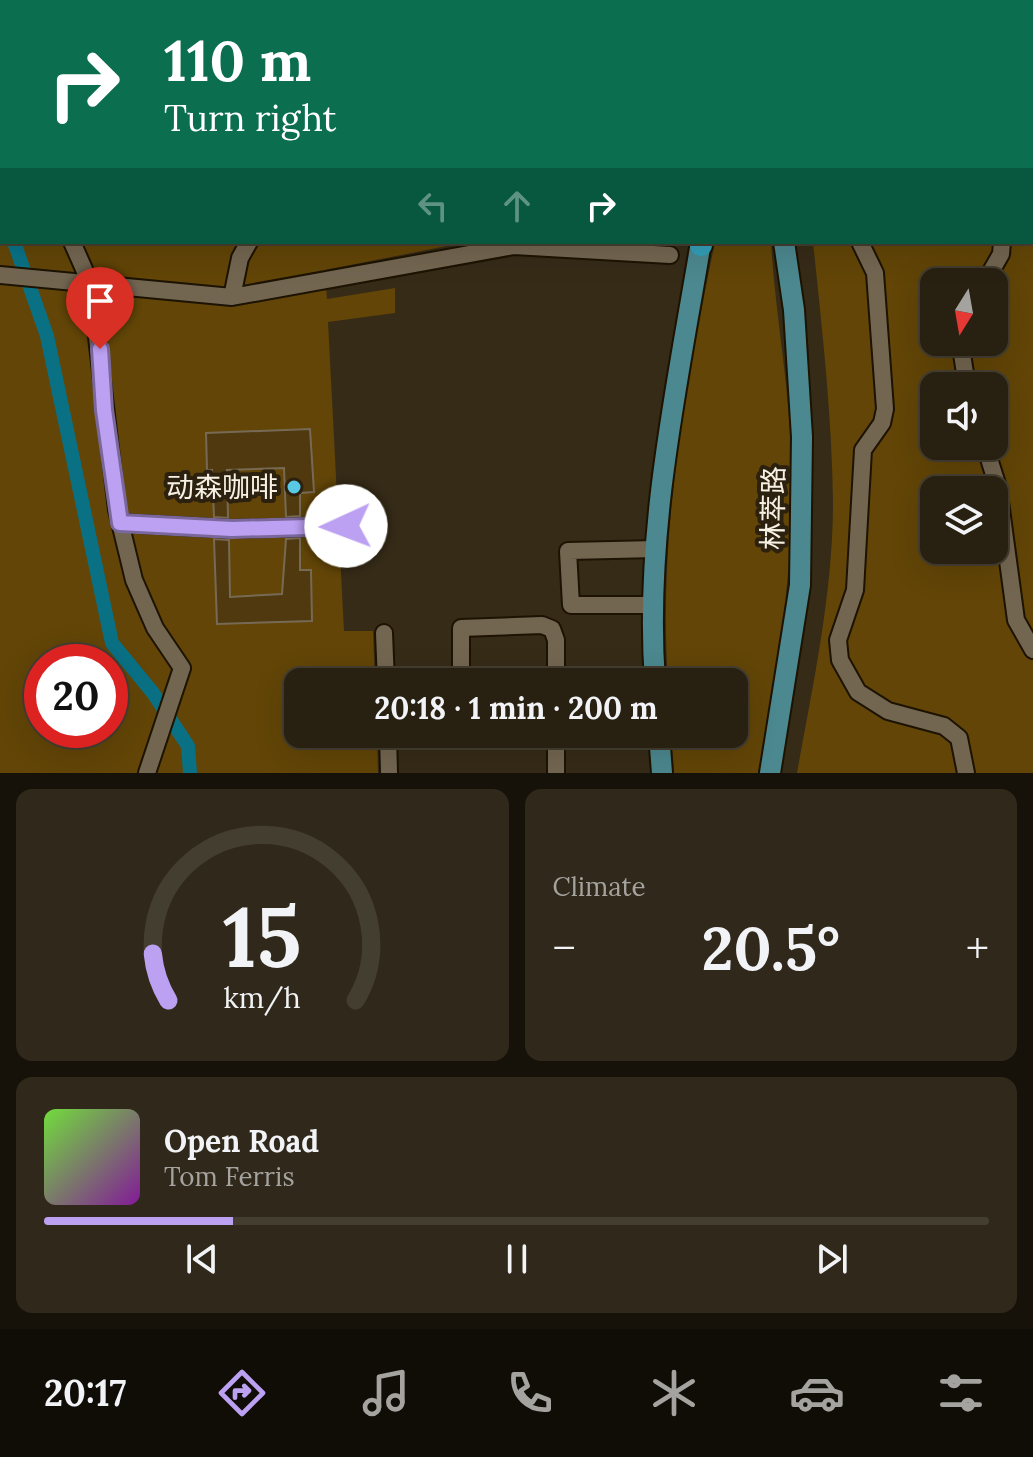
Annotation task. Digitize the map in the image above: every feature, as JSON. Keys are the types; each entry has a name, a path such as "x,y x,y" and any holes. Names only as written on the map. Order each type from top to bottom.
{"main road":[{"path":"655,668 657,549 669,436 701,244"},
{"name":"林萃路","path":"770,773 800,585 802,437 794,310 784,244"},
{"path":"660,748 662,773"}],"lane":[{"path":"73,244 91,285 120,523 134,580 155,628 182,668 147,773"},
{"path":"232,297 240,258 248,244"},
{"path":"861,244 875,273 885,409 882,423 863,450 855,590 838,640 840,660 858,692 888,711 944,726 959,738 966,773"},
{"path":"993,268 1001,254 1002,244"},
{"path":"0,275 232,297 514,246 543,245 670,255"},
{"path":"989,460 998,487 1016,620 1033,650"},
{"path":"120,523 232,529 346,526"},
{"path":"654,605 571,605 568,551 657,549"},
{"path":"461,668 461,628 542,625 552,629 556,640 556,668"},
{"path":"384,633 385,668"},
{"path":"388,748 389,773"},
{"path":"556,748 556,773"},
{"path":"653,773 662,773"}],"shaded area":[{"path":"0,244 457,244 325,270 327,299 395,288 395,313 328,322 344,631 373,631 374,668 284,668 284,748 377,748 378,773 0,773"},
{"path":"715,244 771,244 791,447 791,529 779,651 758,773 674,773 672,748 748,748 748,668 668,668 667,571 676,460"},
{"path":"813,244 1033,244 1033,773 797,773 830,570 833,502 829,405"}],"building":[{"path":"310,429 314,492 300,493 300,516 286,517 284,468 227,470 228,518 214,517 212,470 207,470 206,433"},
{"path":"300,538 300,570 311,570 312,621 217,624 214,539 229,540 230,597 282,594 286,539"}],"waterway":[{"path":"15,244 47,336 112,643 153,693 188,746 190,773"}],"place":[{"name":"动森咖啡","path":"294,487"}],"route":[{"path":"100,349 104,410 120,523 232,529 346,526"}]}
